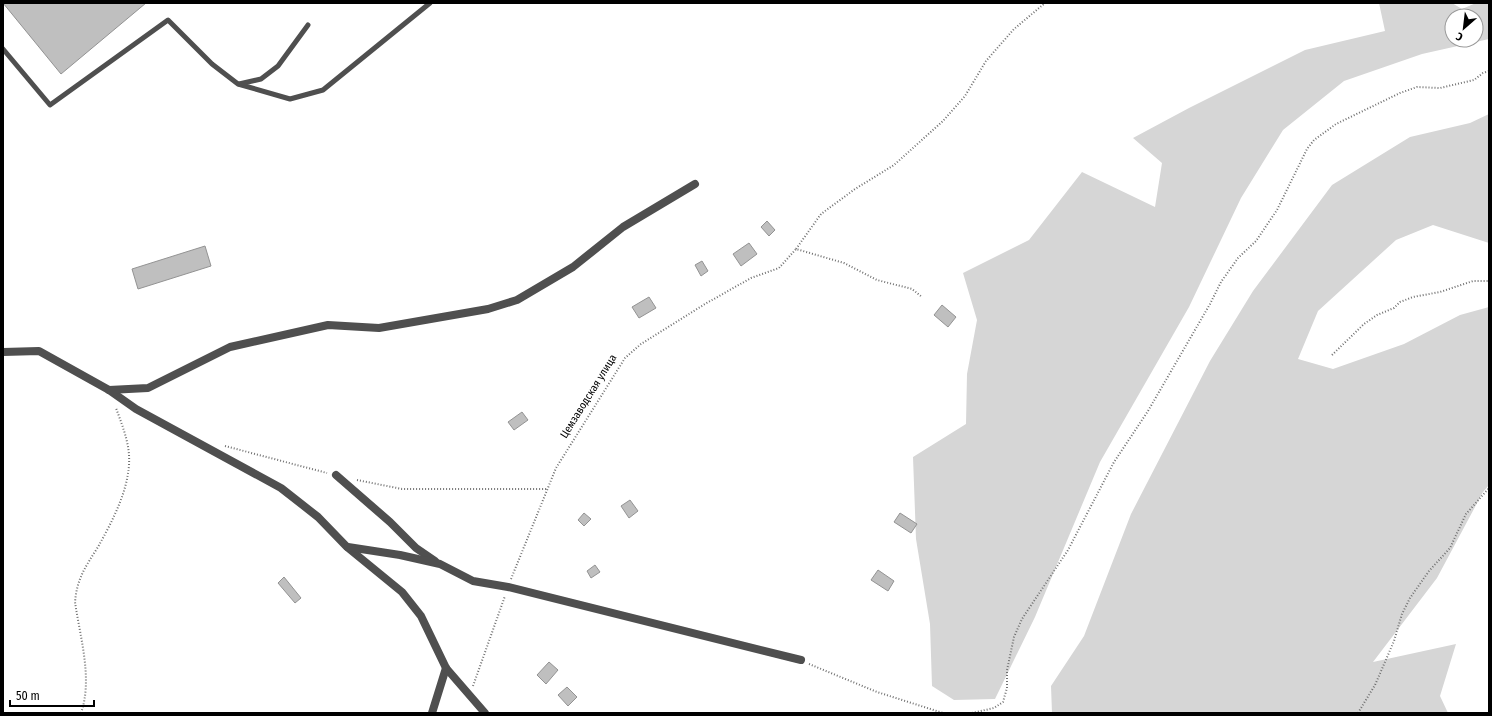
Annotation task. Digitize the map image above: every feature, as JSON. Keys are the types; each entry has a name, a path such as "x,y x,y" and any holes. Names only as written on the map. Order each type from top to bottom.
{"street":[{"path":"109,390 148,388 230,347 328,325 379,328 488,309 517,300 574,267 623,227 695,184"},
{"path":"3,352 39,351 109,390 136,409 281,488 318,517 347,547 402,592 421,616 446,668 485,713"},
{"path":"336,475 390,522 416,548 440,564 474,581 801,660"},
{"path":"347,547 400,555 440,564"},
{"path":"432,713 446,668"}],"lane":[{"path":"3,49 50,105 168,20 212,64 238,84 290,99 323,90 430,3"},
{"path":"238,84 261,79 278,66 308,25"}],"path":[{"name":"Цемзаводская улица","path":"469,695 508,588 556,468 625,358 641,344 705,304 751,278 779,268 796,249 821,214 894,164 943,121 965,96 986,61 1014,29 1045,3"},
{"path":"972,713 994,708 1003,702 1007,688 1007,670 1014,637 1022,619 1068,550 1114,462 1148,411 1210,304 1221,282 1238,258 1248,251 1256,241 1276,210 1307,149 1314,140 1336,124 1400,93 1417,87 1440,88 1474,80 1483,73 1489,71"},
{"path":"796,249 844,263 877,280 912,289 922,297"},
{"path":"1332,355 1364,324 1377,315 1394,308 1400,302 1413,297 1440,292 1473,281 1489,281"},
{"path":"81,713 84,705 85,666 75,602 76,592 86,564 97,547 117,508 126,481 129,455 117,408 109,390"},
{"path":"225,446 336,475 402,490 548,489"},
{"path":"1358,713 1375,685 1394,641 1402,614 1410,598 1429,571 1450,548 1466,514 1489,488"},
{"path":"801,660 877,692 943,713"}],"shaded area":[{"path":"1379,3 1452,3 1460,8 1444,8 1444,48 1449,48 1422,54 1344,81 1283,130 1241,198 1189,307 1100,462 1035,617 995,699 954,700 932,686 930,624 916,539 913,457 966,424 967,374 977,320 963,273 1029,240 1082,172 1155,207 1162,163 1133,138 1189,108 1305,50 1385,31"},
{"path":"1476,3 1489,3 1489,39 1484,40 1484,8 1464,8"},
{"path":"1489,114 1489,243 1433,225 1396,240 1318,311 1298,359 1333,369 1404,344 1460,315 1489,307 1489,485 1483,492 1437,578 1373,662 1456,644 1440,696 1448,713 1052,713 1051,686 1084,636 1131,514 1210,361 1253,291 1332,185 1410,137 1470,123"}],"building":[{"path":"3,3 146,3 61,74"},
{"path":"767,221 775,230 769,236 761,227"},
{"path":"749,243 757,254 741,266 733,254"},
{"path":"205,246 211,266 138,289 132,269"},
{"path":"702,261 708,271 701,276 695,265"},
{"path":"649,297 656,308 639,318 632,307"},
{"path":"942,305 956,317 948,327 934,315"},
{"path":"522,412 528,420 514,430 508,422"},
{"path":"630,500 638,511 629,518 621,506"},
{"path":"584,513 591,519 584,526 578,520"},
{"path":"900,513 917,524 911,533 894,522"},
{"path":"595,565 600,572 591,578 587,571"},
{"path":"878,570 894,581 888,591 871,580"},
{"path":"284,577 301,598 295,603 278,583"},
{"path":"549,662 558,670 546,684 537,675"},
{"path":"567,687 577,697 568,706 558,695"}]}
